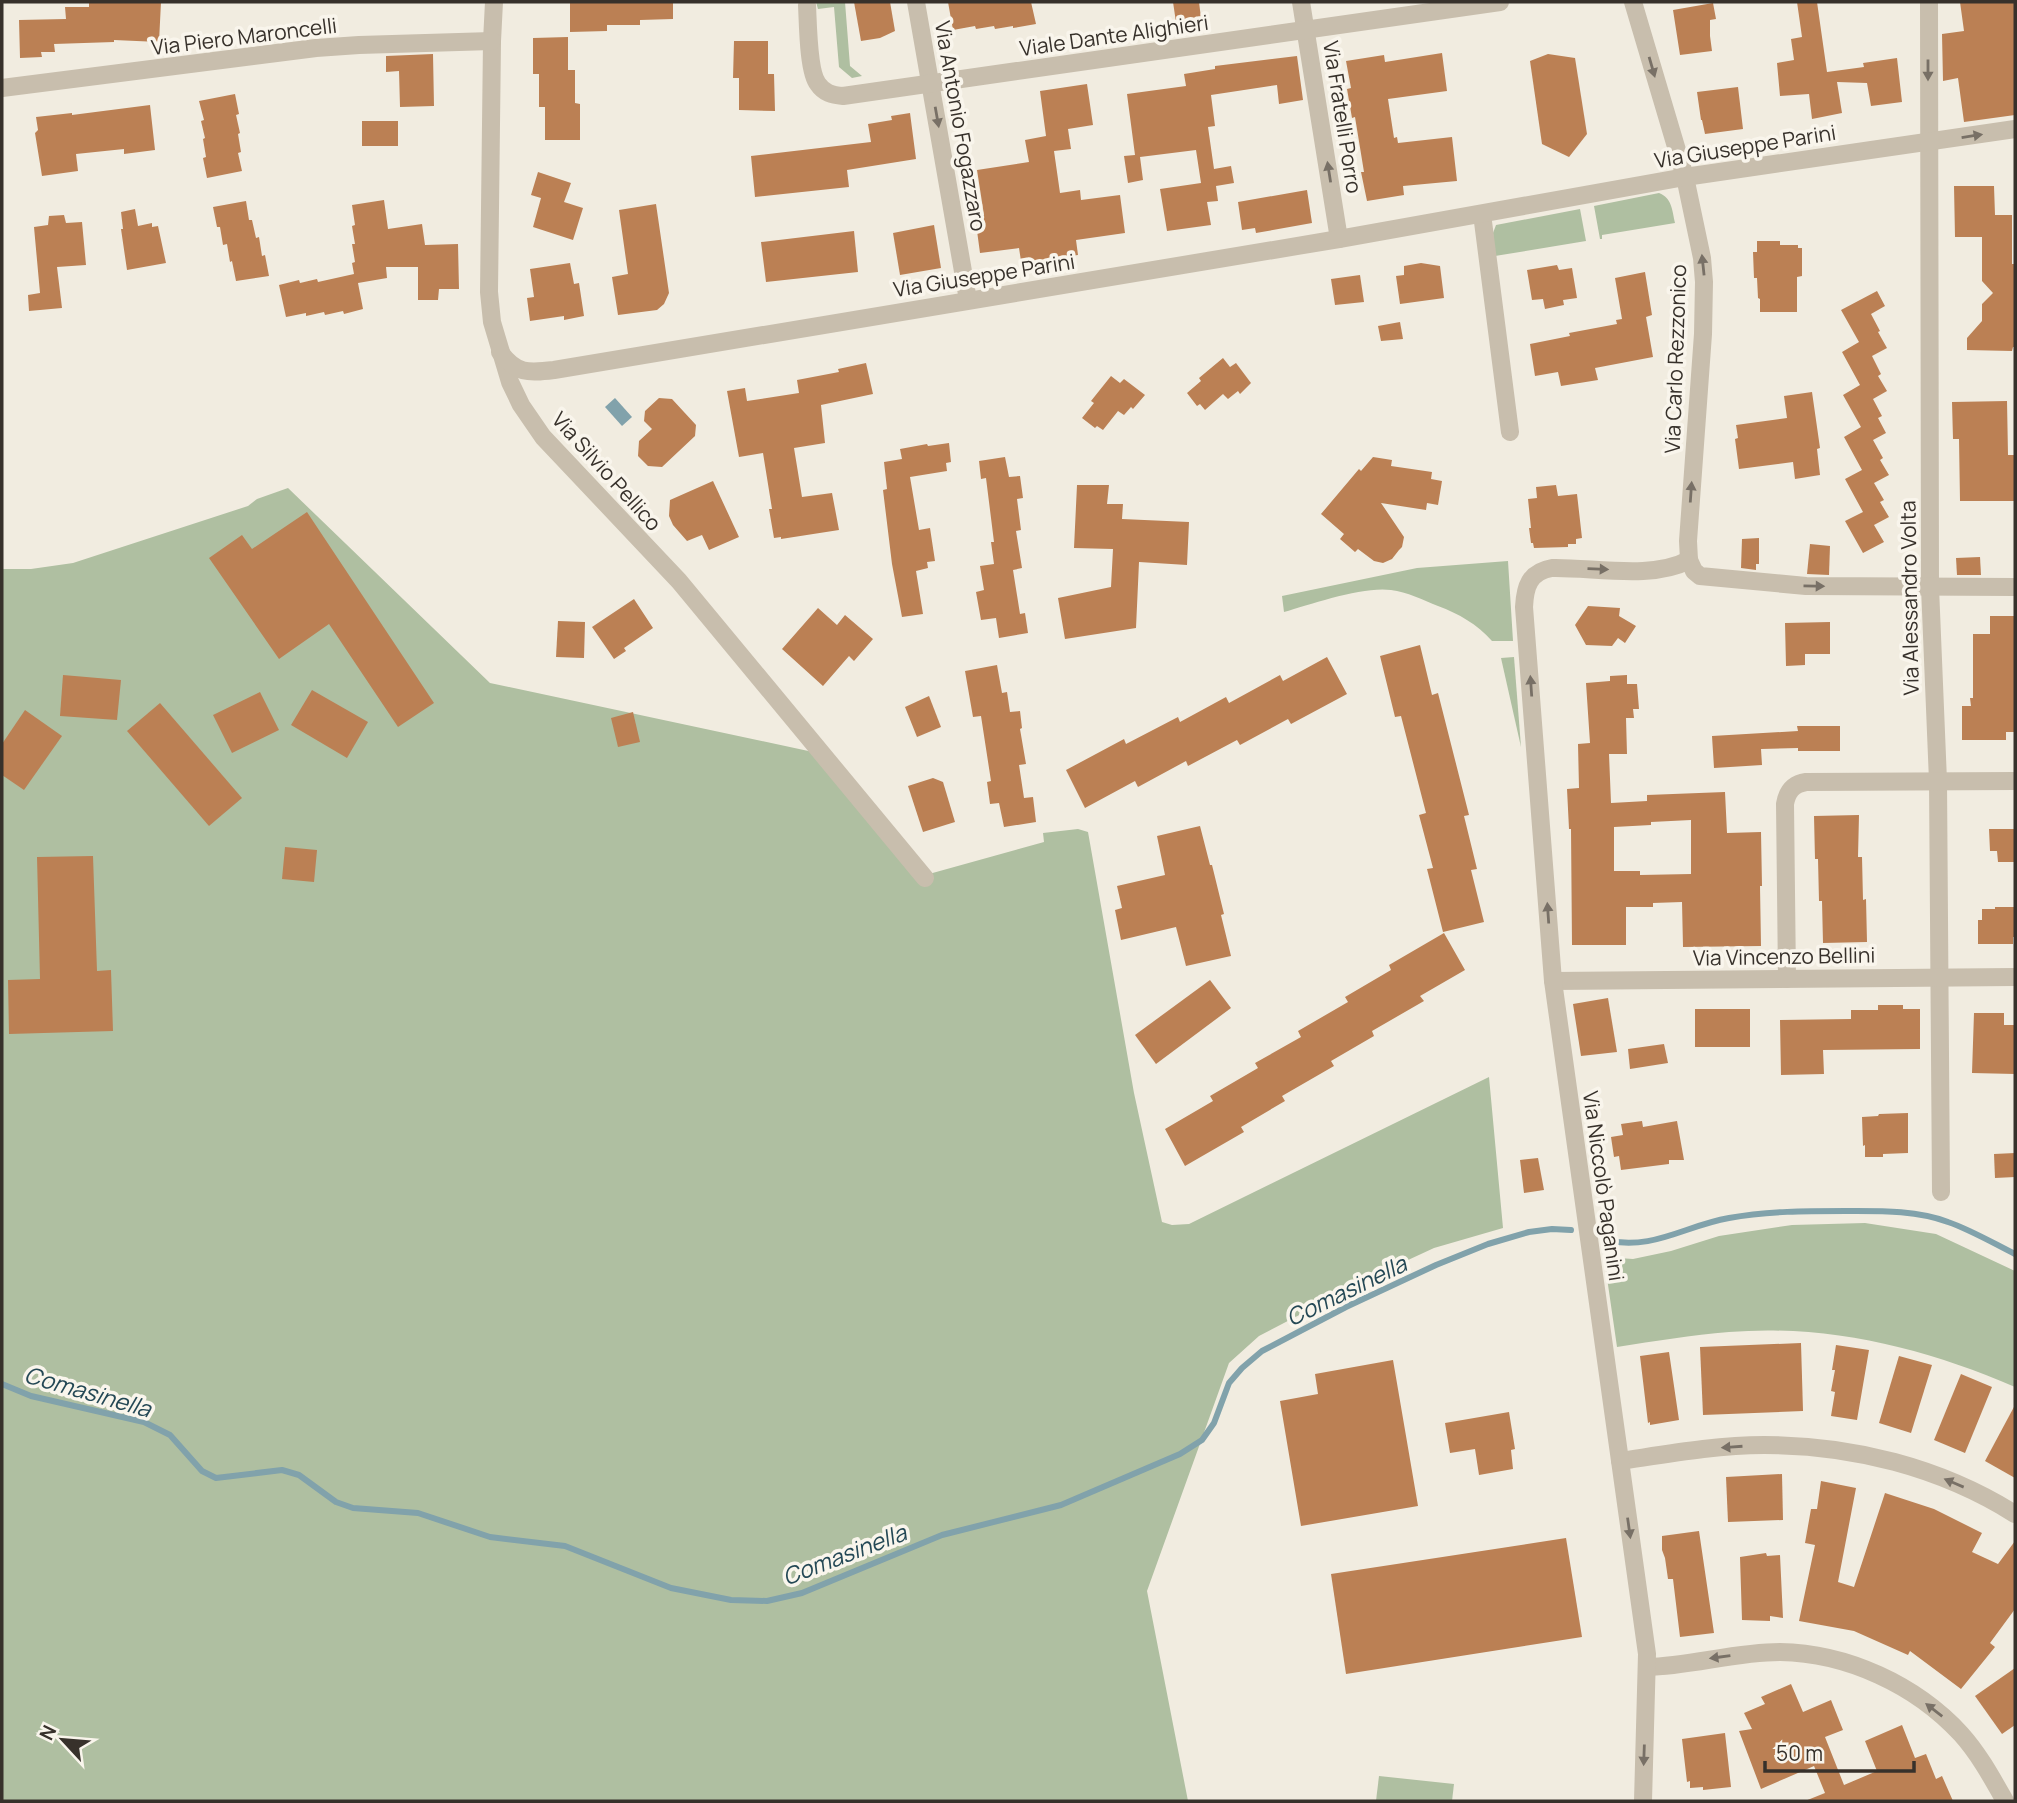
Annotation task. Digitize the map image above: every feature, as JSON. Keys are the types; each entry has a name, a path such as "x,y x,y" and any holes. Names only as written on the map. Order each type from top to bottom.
{"street":[{"name":"Via Silvio Pellico","path":"494,2 489,292 492,322 500,352 521,405 544,437 679,581 925,878"},
{"name":"Via Antonio Fogazzaro","path":"916,2 968,300"},
{"name":"Via Fratelli Porro","path":"1301,2 1339,239"},
{"name":"Viale Dante Alighieri","path":"807,5 814,78 825,92 833,96 853,96 1500,2"},
{"name":"Via Carlo Rezzonico","path":"1633,2 1685,177 1697,226 1704,282 1689,560"},
{"name":"Via Alessandro Volta","path":"1929,2 1930,587 1938,781 1941,1192"},
{"name":"Via Piero Maroncelli","path":"2,88 316,48 492,41"},
{"name":"Via Giuseppe Parini","path":"500,352 509,364 521,371 535,372 1482,215 1685,177 2015,129"},
{"path":"1482,215 1510,432"},
{"path":"1689,560 1700,576 1708,578 1806,586 2015,587"},
{"name":"Via Niccolò Paganini","path":"1643,1801 1647,1667 1644,1634 1553,981 1524,607 1528,582 1538,571 1552,568 1650,570 1670,568 1689,560"},
{"path":"1787,979 1785,804 1791,789 1806,782 2015,781"},
{"name":"Via Vincenzo Bellini","path":"1553,981 2015,977"},
{"path":"1620,1461 1762,1445 1828,1448 1908,1465 1972,1491 2015,1514"},
{"path":"1647,1667 1751,1653 1779,1652 1809,1654 1859,1667 1900,1686 1942,1716 1981,1759 2006,1801"}],"green space":[{"path":"816,2 845,2 850,66 862,76 852,78 839,67 834,7 818,9"},
{"path":"1659,193 1669,201 1675,223 1602,235 1600,239 1594,206"},
{"path":"1580,209 1586,241 1495,256 1493,233 1496,225"},
{"path":"288,488 490,683 813,752 929,874 1044,842 1043,833 1078,829 1088,832 1134,1093 1162,1222 1172,1225 1189,1224 1489,1077 1503,1228 1434,1248 1380,1273 1259,1336 1229,1363 1147,1591 1188,1801 2,1801 2,569 31,569 73,563 248,506 257,499"},
{"path":"1508,561 1513,641 1492,641 1453,612 1409,594 1391,590 1352,593 1284,612 1282,596 1417,568"},
{"path":"1514,657 1521,747 1501,658"},
{"path":"1865,1223 1936,1234 2015,1271 2015,1387 1911,1350 1803,1332 1729,1332 1617,1347 1604,1257 1633,1259 1719,1236 1792,1225"},
{"path":"1379,1776 1454,1784 1452,1801 1376,1801"}],"water":[{"path":"615,398 632,417 622,426 605,407"}],"building":[{"path":"89,2 161,2 159,42 114,40 54,44 55,52 41,52 42,57 20,58 19,20 66,19 65,7 89,7"},
{"path":"570,2 673,2 673,19 640,20 640,25 607,25 607,31 570,32"},
{"path":"854,2 890,2 895,31 880,38 861,41"},
{"path":"948,2 1031,2 1036,24 995,29 994,26 976,29 975,26 953,30"},
{"path":"1173,2 1199,2 1202,26 1177,29"},
{"path":"1797,2 1817,2 1827,72 1864,67 1863,63 1897,58 1902,102 1871,106 1867,83 1837,82 1842,113 1812,119 1809,94 1780,96 1777,63 1794,60 1791,39 1802,37"},
{"path":"1960,2 2015,2 2015,115 1964,122 1958,78 1943,81 1942,34 1964,31"},
{"path":"1713,3 1716,19 1710,20 1712,51 1680,55 1673,10"},
{"path":"568,37 568,70 575,70 575,103 580,104 580,140 545,140 545,107 539,107 539,74 533,74 533,38"},
{"path":"734,41 768,41 768,74 774,74 775,111 739,110 739,78 733,78"},
{"path":"1442,53 1447,91 1388,99 1394,138 1397,137 1398,143 1452,137 1457,181 1403,186 1404,195 1367,201 1355,117 1352,118 1347,89 1351,88 1346,61 1384,55 1385,62"},
{"path":"433,54 434,106 400,107 399,71 386,72 386,56"},
{"path":"1548,54 1575,58 1587,134 1569,157 1542,144 1530,61"},
{"path":"1297,56 1303,100 1279,104 1277,85 1211,95 1215,126 1208,127 1214,169 1231,166 1234,183 1216,186 1218,201 1207,202 1211,225 1167,231 1160,189 1201,183 1196,150 1140,157 1143,180 1128,183 1124,156 1135,155 1127,94 1186,86 1184,74 1215,69 1215,66"},
{"path":"1087,84 1093,125 1068,129 1071,149 1054,151 1060,193 1080,190 1081,200 1120,195 1125,233 1076,240 1078,255 1028,262 1021,261 1019,248 980,253 975,216 984,215 977,170 1029,162 1025,140 1046,136 1040,91"},
{"path":"1738,87 1743,129 1705,134 1697,92"},
{"path":"235,94 241,152 238,153 242,171 207,178 203,158 206,157 205,138 201,121 204,120 199,101"},
{"path":"150,105 155,150 124,154 124,149 76,154 78,171 42,176 35,133 38,130 36,117"},
{"path":"910,113 916,159 847,170 849,187 755,197 751,156 871,142 868,124 892,120 891,116"},
{"path":"362,121 398,121 398,146 362,146"},
{"path":"538,172 571,183 564,202 583,208 573,240 533,227 541,198 531,195"},
{"path":"1954,186 1994,186 1995,215 2012,215 2015,347 2012,351 1967,350 1967,338 1982,321 1982,304 1993,293 1982,281 1982,237 1955,237"},
{"path":"1307,190 1312,223 1256,233 1255,228 1242,230 1238,202"},
{"path":"384,200 388,229 422,224 425,245 458,244 459,289 439,289 438,300 418,300 418,267 386,267 387,278 358,283 363,309 344,314 343,311 286,317 279,285 299,280 300,283 317,279 318,282 354,274 352,244 355,244 352,226 355,225 352,205"},
{"path":"246,201 249,220 252,220 256,238 259,237 269,276 236,281 227,244 223,245 213,207"},
{"path":"656,204 669,293 664,304 657,310 618,315 612,277 628,274 619,210"},
{"path":"135,209 138,226 152,223 152,227 158,226 166,263 127,270 121,212"},
{"path":"64,215 66,223 82,222 86,265 57,267 62,308 29,311 28,295 40,293 34,227 48,225 49,216"},
{"path":"934,225 941,268 900,275 893,233"},
{"path":"854,231 858,272 766,282 761,242"},
{"path":"1757,241 1780,241 1780,245 1798,245 1798,248 1802,248 1802,276 1797,277 1797,312 1760,312 1757,278 1754,278 1753,252 1757,252"},
{"path":"570,263 574,284 579,283 584,316 564,320 564,316 530,321 527,298 534,297 530,269"},
{"path":"1421,263 1440,266 1444,298 1400,304 1396,276 1404,275 1404,266"},
{"path":"1557,265 1559,270 1572,268 1577,298 1563,300 1564,305 1545,309 1543,299 1532,300 1527,270"},
{"path":"1645,272 1652,315 1646,317 1653,357 1595,368 1598,380 1561,386 1558,372 1535,376 1530,344 1617,324 1616,320 1622,319 1615,278"},
{"path":"1360,275 1364,302 1335,305 1331,279"},
{"path":"1877,291 1885,306 1871,314 1887,348 1872,356 1881,374 1878,376 1887,391 1873,399 1882,416 1878,418 1886,433 1873,440 1889,475 1874,483 1884,500 1880,502 1889,517 1874,525 1884,542 1863,553 1845,521 1863,512 1845,479 1862,470 1844,437 1861,427 1843,395 1860,385 1842,352 1859,342 1841,310"},
{"path":"1400,322 1403,339 1381,341 1378,326"},
{"path":"1223,358 1230,367 1236,363 1251,383 1240,394 1238,391 1228,399 1223,394 1205,410 1200,404 1197,406 1187,393 1201,381 1199,378"},
{"path":"866,363 873,394 821,405 825,443 794,448 802,497 832,493 839,530 774,538 763,453 739,457 727,391 745,388 747,401 799,393 797,380 839,372 838,369"},
{"path":"1111,376 1120,383 1124,379 1145,395 1124,415 1118,411 1103,430 1097,426 1095,428 1082,418 1094,403 1091,401"},
{"path":"1812,392 1820,448 1817,449 1820,475 1795,479 1793,462 1739,469 1736,425 1787,418 1784,396"},
{"path":"659,398 672,399 696,425 695,436 662,467 648,466 638,456 639,441 652,429 644,421 645,411"},
{"path":"2007,401 2008,455 2015,455 2015,501 1960,501 1959,439 1953,439 1952,402"},
{"path":"949,443 951,462 946,463 947,471 910,477 919,530 930,528 935,561 927,562 928,568 916,571 923,614 902,617 883,490 887,489 884,462 902,459 900,449"},
{"path":"1005,457 1009,477 1020,476 1023,498 1017,499 1021,530 1016,531 1022,568 1013,570 1020,614 1025,613 1028,633 999,638 996,618 981,620 976,592 984,590 980,566 994,564 986,478 981,479 979,461"},
{"path":"1373,457 1392,460 1391,466 1432,472 1431,479 1442,481 1438,505 1427,503 1426,510 1381,503 1404,537 1402,547 1392,559 1383,563 1374,561 1358,549 1355,552 1340,539 1344,534 1321,514 1359,469 1361,471"},
{"path":"713,481 739,537 709,550 702,535 687,541 669,516 670,500"},
{"path":"1077,485 1109,485 1107,504 1123,504 1122,519 1189,522 1187,565 1139,562 1136,628 1065,639 1058,598 1111,587 1113,549 1074,548"},
{"path":"1556,485 1558,496 1577,494 1582,538 1576,539 1576,544 1568,544 1568,547 1534,548 1529,528 1528,499 1537,498 1536,487"},
{"path":"307,512 434,703 398,727 329,624 279,659 209,558 242,535 252,549"},
{"path":"1759,538 1759,564 1756,564 1756,570 1741,568 1742,539"},
{"path":"1810,544 1830,546 1829,575 1807,574"},
{"path":"1980,557 1981,575 1957,575 1956,558"},
{"path":"634,599 653,628 624,648 626,651 614,659 592,627"},
{"path":"1588,606 1620,608 1619,616 1636,626 1625,643 1618,638 1612,646 1586,645 1575,625"},
{"path":"818,608 837,625 845,615 873,639 854,661 849,656 823,686 782,649"},
{"path":"1990,616 2015,616 2015,732 2006,732 2006,740 1962,740 1962,706 1971,706 1970,698 1973,698 1973,634 1990,634"},
{"path":"558,621 585,622 584,658 556,657"},
{"path":"1830,622 1830,654 1805,654 1805,665 1786,666 1785,623"},
{"path":"1420,645 1432,695 1438,693 1469,815 1464,816 1477,869 1471,870 1484,922 1443,932 1427,869 1433,868 1419,815 1426,813 1401,716 1395,717 1380,656"},
{"path":"1327,657 1347,694 1291,724 1288,719 1240,745 1237,740 1188,766 1186,761 1138,787 1135,781 1085,808 1066,770 1124,739 1126,744 1178,717 1180,722 1226,697 1229,703 1280,675 1283,681"},
{"path":"997,665 1002,693 1007,692 1010,712 1020,711 1026,764 1019,765 1024,798 1033,797 1036,822 1004,827 999,803 990,804 987,782 991,781 981,716 973,717 965,671"},
{"path":"63,675 121,680 117,720 60,716"},
{"path":"1627,675 1627,684 1637,684 1639,709 1633,709 1634,718 1626,718 1627,754 1609,754 1611,803 1647,801 1647,795 1725,792 1727,833 1761,832 1761,946 1683,947 1682,902 1653,903 1653,907 1626,907 1626,945 1572,945 1571,829 1567,789 1579,788 1578,744 1590,743 1586,683 1610,681 1610,676","holes":["1691,820 1691,874 1640,875 1640,871 1614,871 1614,827"]},
{"path":"312,690 368,722 347,758 291,725"},
{"path":"260,692 279,730 232,753 213,715"},
{"path":"929,696 941,727 917,737 905,707"},
{"path":"160,703 242,798 209,826 127,731"},
{"path":"25,710 62,736 24,790 2,775 2,744"},
{"path":"633,712 640,742 618,747 611,718"},
{"path":"1797,726 1840,726 1840,751 1761,749 1762,765 1714,768 1712,736 1798,731"},
{"path":"933,778 943,782 955,822 923,832 908,786"},
{"path":"1859,815 1858,857 1862,857 1867,942 1823,943 1814,816"},
{"path":"1200,826 1224,914 1221,915 1231,956 1186,966 1176,927 1121,940 1115,910 1122,908 1117,886 1165,875 1157,836"},
{"path":"1989,829 2015,829 2015,862 1998,862 1997,851 1990,851"},
{"path":"285,847 317,850 314,882 282,879"},
{"path":"93,856 97,971 111,970 113,1031 9,1034 8,980 40,979 37,857"},
{"path":"2015,907 2013,944 1978,944 1978,920 1982,920 1982,909"},
{"path":"1444,933 1465,970 1420,996 1424,1001 1372,1031 1374,1036 1331,1061 1334,1066 1282,1096 1285,1101 1241,1127 1244,1132 1185,1166 1165,1129 1213,1101 1210,1096 1258,1068 1255,1063 1301,1037 1298,1031 1348,1002 1345,997 1391,970 1389,965"},
{"path":"1210,980 1231,1008 1156,1064 1135,1035"},
{"path":"1608,998 1617,1052 1581,1056 1573,1004"},
{"path":"1878,1005 1903,1005 1903,1009 1920,1009 1920,1049 1823,1050 1824,1074 1781,1075 1780,1020 1851,1019 1851,1010 1878,1010"},
{"path":"1695,1009 1750,1009 1750,1047 1695,1047"},
{"path":"1974,1013 2004,1013 2004,1025 2015,1025 2015,1074 1972,1073"},
{"path":"1664,1044 1668,1063 1630,1069 1628,1049"},
{"path":"1908,1113 1908,1153 1865,1157 1862,1117"},
{"path":"1642,1121 1643,1127 1677,1121 1684,1160 1669,1160 1669,1164 1621,1170 1619,1156 1614,1157 1611,1137 1623,1135 1621,1124"},
{"path":"2015,1153 2015,1177 1995,1178 1994,1154"},
{"path":"1538,1158 1544,1190 1524,1193 1520,1160"},
{"path":"1801,1343 1803,1411 1703,1415 1700,1347"},
{"path":"1836,1345 1869,1350 1857,1420 1831,1416 1835,1392 1831,1391"},
{"path":"1669,1352 1679,1420 1650,1425 1640,1356"},
{"path":"1899,1356 1932,1365 1911,1433 1879,1423"},
{"path":"1393,1360 1418,1506 1301,1526 1280,1401 1318,1394 1315,1374"},
{"path":"1961,1374 1992,1387 1965,1453 1934,1440"},
{"path":"2015,1405 2015,1478 1985,1461"},
{"path":"1509,1412 1515,1449 1511,1450 1513,1469 1479,1475 1475,1449 1450,1453 1445,1423"},
{"path":"1782,1474 1783,1520 1728,1522 1726,1477"},
{"path":"1821,1481 1856,1488 1838,1582 1854,1587 1885,1493 1934,1509 1982,1533 1972,1552 1998,1564 2015,1541 2015,1609 1990,1643 1995,1647 1961,1689 1910,1651 1908,1655 1854,1631 1799,1621 1815,1545 1805,1543 1811,1509 1817,1509"},
{"path":"1699,1531 1714,1633 1680,1637 1673,1579 1668,1579 1662,1536"},
{"path":"1566,1538 1582,1637 1346,1674 1331,1574"},
{"path":"1766,1553 1767,1556 1780,1555 1783,1618 1770,1616 1770,1621 1742,1620 1740,1557"},
{"path":"2015,1668 2015,1725 2002,1734 1975,1696"},
{"path":"1791,1684 1803,1712 1831,1700 1843,1730 1825,1737 1844,1785 1877,1771 1865,1741 1902,1725 1915,1758 1926,1754 1936,1779 1942,1776 1953,1801 1805,1801 1825,1793 1814,1766 1761,1789 1739,1731 1752,1729 1744,1713 1765,1704 1761,1697"},
{"path":"1725,1733 1731,1787 1703,1790 1703,1787 1690,1788 1682,1739"}],"waterway":[{"name":"Comasinella","path":"1604,1240 1622,1243 1653,1240 1712,1222 1758,1214 1884,1211 1936,1218 1974,1233 2015,1254"},
{"name":"Comasinella","path":"2,1384 31,1396 144,1422 170,1435 202,1471 216,1478 282,1470 299,1475 336,1502 353,1508 418,1513 490,1537 565,1546 671,1588 731,1600 767,1601 802,1593 942,1535 1061,1505 1180,1454 1202,1440 1214,1423 1229,1383 1262,1351 1346,1307 1488,1244 1529,1232 1571,1230"}]}
